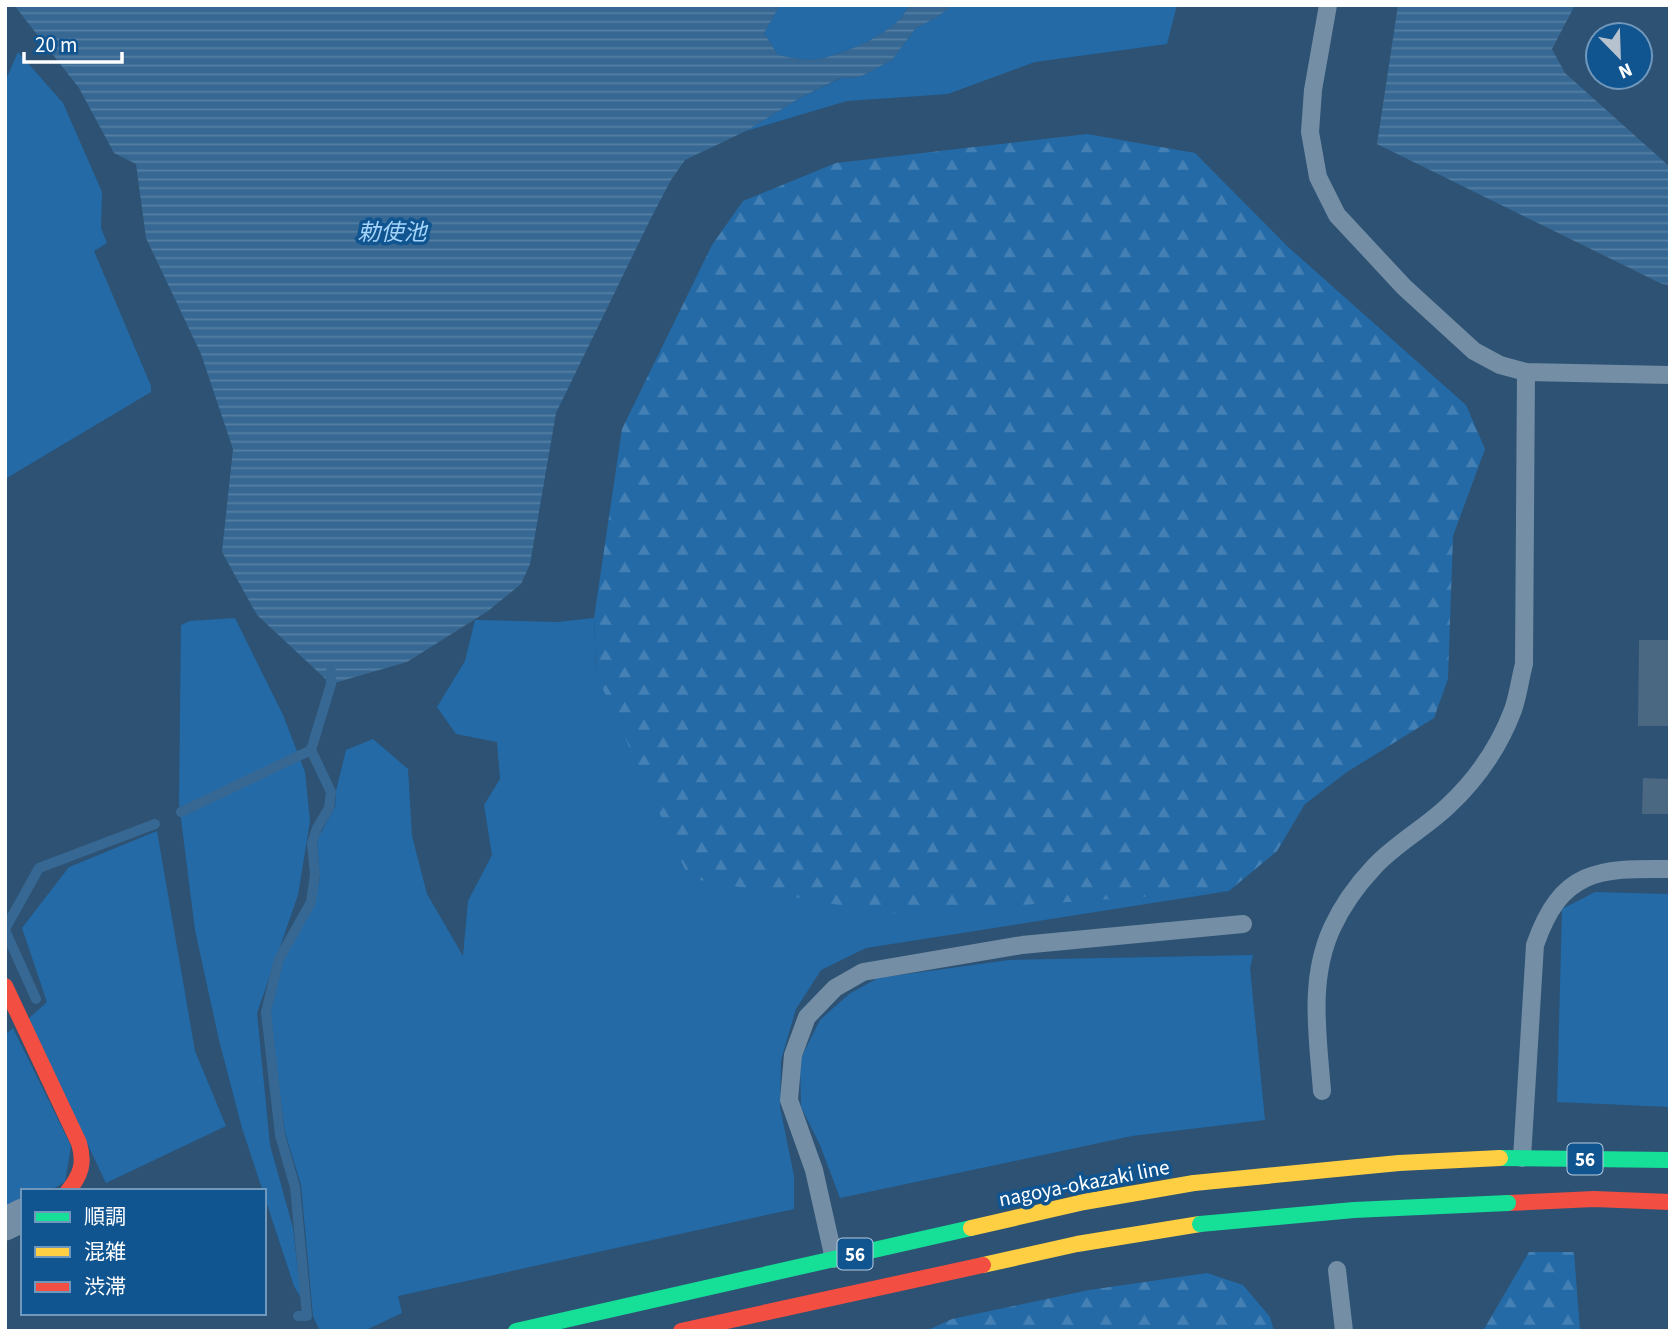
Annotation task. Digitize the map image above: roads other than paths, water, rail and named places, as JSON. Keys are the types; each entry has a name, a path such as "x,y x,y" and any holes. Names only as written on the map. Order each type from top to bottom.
{"main road":[{"path":"5,986 79,1143 84,1160 79,1178 70,1189"},
{"name":"nagoya-okazaki line","path":"516,1331 1084,1202 1194,1183 1399,1163 1500,1158 1670,1160"},
{"name":"56","path":"681,1331 1077,1244 1200,1224 1282,1214 1396,1206 1594,1199 1670,1202"}],"street":[{"path":"5,1224 21,1216"}],"lane":[{"path":"1328,5 1313,90 1310,132 1318,177 1337,215 1404,287 1474,351 1500,365 1526,372 1670,375"},
{"path":"1322,1091 1315,1001 1331,929 1348,900 1375,866 1448,807 1480,772 1514,709 1524,664 1526,372"},
{"path":"1522,1158 1535,945 1544,919 1559,896 1577,882 1600,872 1629,868 1670,869"},
{"path":"834,1259 814,1170 789,1100 793,1055 807,1017 835,988 863,972 1023,945 1243,923"},
{"path":"1338,1270 1344,1331"},
{"path":"771,1311 776,1331"}],"water":[{"name":"勅使池","path":"14,5 780,5 764,33 778,55 811,60 867,42 894,25 909,5 953,5 915,29 892,60 860,77 840,78 798,99 746,131 685,160 651,218 556,413 530,564 521,584 488,611 407,662 331,684 257,615 222,552 233,449 201,354 146,238 136,164 114,153 79,88"},
{"path":"1398,5 1575,5 1552,49 1565,73 1670,167 1670,285 1662,284 1377,144"}],"waterway":[{"path":"298,1316 307,1316 295,1187 280,1135 266,1012 279,959 311,902 315,875 312,843 329,808 331,792 311,750 331,684 331,671"},
{"path":"181,812 311,750"},
{"path":"5,929 39,868 155,824"},
{"path":"5,930 36,999"}]}
